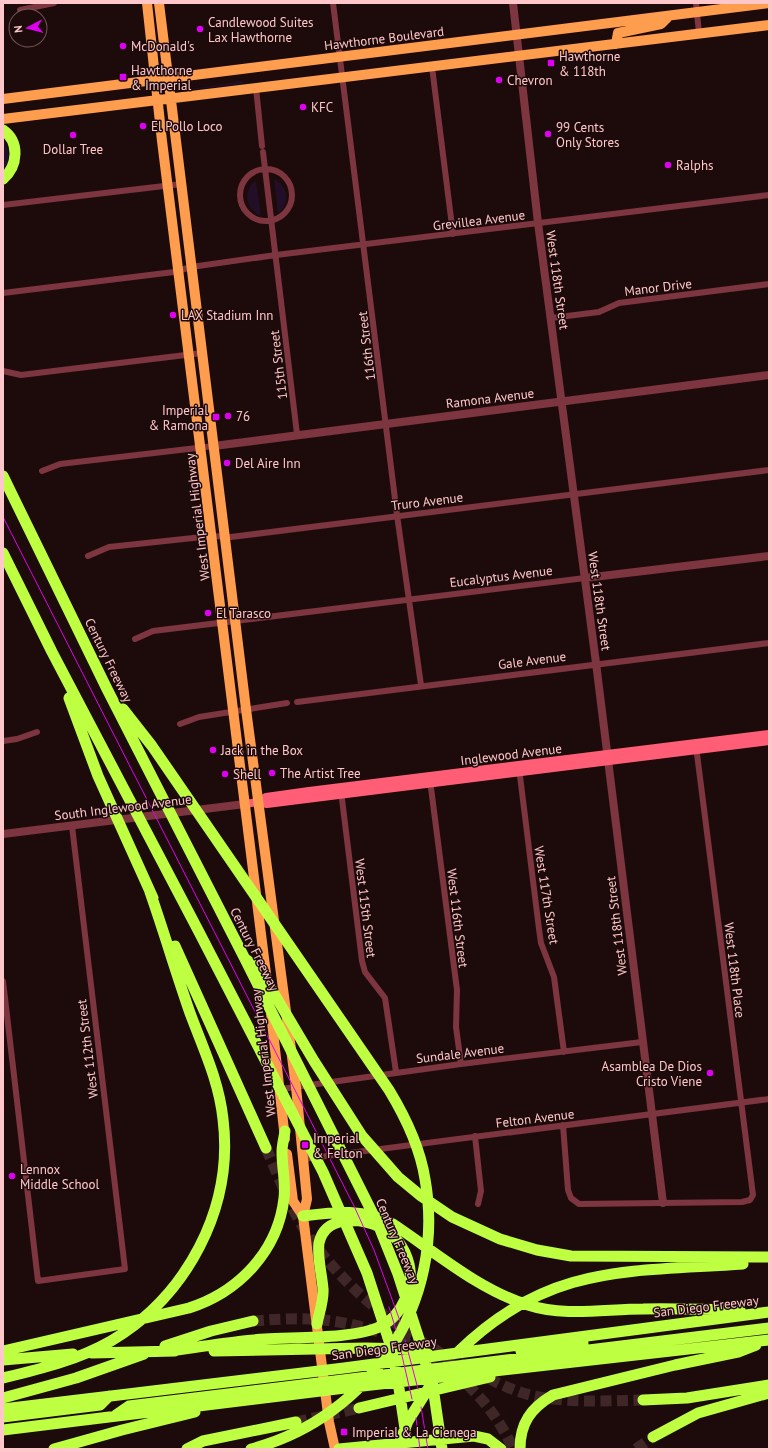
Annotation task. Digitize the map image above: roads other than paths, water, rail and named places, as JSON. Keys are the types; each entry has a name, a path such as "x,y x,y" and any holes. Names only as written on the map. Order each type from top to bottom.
{"highway":[{"path":"3,130 15,144 15,160 8,174 3,179"},
{"name":"Century Freeway","path":"3,476 107,689 378,1224 405,1293 434,1394 442,1449"},
{"path":"3,553 52,652 323,1172 367,1273 390,1344 397,1375 408,1449"},
{"path":"52,652 106,793 266,1148"},
{"path":"107,689 152,746 395,1100 412,1133 421,1162 427,1190 429,1226 424,1272 408,1318 390,1350 370,1377 354,1393 331,1412 297,1433 251,1449"},
{"path":"3,1378 79,1356 110,1341 144,1317 165,1298 186,1270 202,1243 214,1215 224,1165 225,1133 221,1104 215,1077 190,1013 150,892"},
{"path":"245,959 260,970 314,1061 362,1136 387,1165 420,1196 466,1225 520,1246 571,1256 769,1257"},
{"path":"3,1351 189,1308 210,1300 233,1286 248,1273 266,1249 279,1222 284,1198 282,1152 285,1131"},
{"path":"303,1216 348,1212 378,1217 393,1224 492,1290 539,1308 570,1311 644,1308 769,1311"},
{"path":"169,1351 263,1339 351,1334 372,1330 389,1321 402,1305 409,1286 409,1265 399,1243 386,1230 360,1221 341,1222 332,1225 322,1234 319,1252 323,1290 317,1324"},
{"path":"397,1449 408,1421 438,1375 454,1355 488,1324 512,1308 554,1287 590,1277 625,1271 769,1262"},
{"name":"San Diego Freeway","path":"3,1409 344,1368 769,1311"},
{"path":"3,1360 118,1351 412,1349 454,1360 769,1320"},
{"path":"3,1398 76,1378 210,1331 253,1321"},
{"path":"3,1430 248,1399 345,1383 769,1328"},
{"path":"345,1383 541,1366 769,1340"},
{"path":"520,1449 522,1429 527,1417 538,1404 553,1395 675,1365 738,1352 769,1340"},
{"path":"359,1408 541,1366"},
{"path":"643,1400 686,1398 769,1385"},
{"path":"114,1416 129,1406 303,1389"},
{"path":"653,1437 698,1413 769,1393"},
{"path":"434,1394 447,1449"},
{"path":"3,1417 100,1405 109,1396"},
{"path":"54,1449 122,1430 248,1399"},
{"path":"187,1449 203,1441 296,1422"},
{"path":"339,1449 474,1436 488,1439 501,1449"}],"main road":[{"name":"West Imperial Highway","path":"147,3 168,186 281,1089 293,1201 303,1216"},
{"name":"West Imperial Highway","path":"159,3 246,709 296,1087 307,1199 303,1216 329,1422 335,1449"},
{"name":"Hawthorne Boulevard","path":"3,99 669,16 697,8 769,3"},
{"path":"616,44 618,33 661,24 669,16"},
{"path":"3,120 769,25"},
{"name":"Inglewood Avenue","path":"696,747 769,734"},
{"name":"Inglewood Avenue","path":"246,804 258,802 266,797 341,791 608,757 696,747 769,741"}],"street":[{"path":"30,8 54,3"},
{"name":"116th Street","path":"334,3 365,245 397,515 408,600 411,605 421,685"},
{"name":"West 118th Street","path":"513,3 538,223 552,318 608,757 663,1203"},
{"path":"697,8 699,33"},
{"path":"432,67 453,234"},
{"name":"115th Street","path":"256,88 297,434"},
{"path":"265,169 276,171 284,176 289,183 292,192 291,205 287,211 281,217 272,221 262,221 253,218 245,210 241,202 242,186 246,178 257,171 265,169"},
{"path":"3,205 181,184"},
{"name":"Grevillea Avenue","path":"3,293 179,271 191,267 276,255 769,195"},
{"name":"Manor Drive","path":"552,318 599,312 619,303 769,284"},
{"path":"3,371 21,375 202,353"},
{"name":"Ramona Avenue","path":"214,446 297,434 769,375"},
{"path":"42,471 60,464 214,446"},
{"name":"Truro Avenue","path":"88,556 109,548 212,536 237,536 769,470"},
{"name":"Eucalyptus Avenue","path":"135,639 153,632 769,556"},
{"name":"Gale Avenue","path":"297,702 421,685 769,642"},
{"path":"180,724 199,717 287,703"},
{"path":"3,741 17,739 37,732"},
{"name":"West 118th Place","path":"663,1203 742,1202 750,1200 753,1195 696,747"},
{"name":"West 117th Street","path":"519,768 541,943 554,977 564,1052"},
{"name":"West 116th Street","path":"430,780 456,990 456,1027 461,1064"},
{"name":"West 115th Street","path":"341,791 362,961 365,972 385,998 396,1072"},
{"name":"South Inglewood Avenue","path":"3,834 246,804"},
{"name":"West 112th Street","path":"4,1005 38,1281 125,1269 72,826"},
{"path":"3,981 4,1005"},
{"name":"Sundale Avenue","path":"281,1089 396,1072 642,1042"},
{"name":"Felton Avenue","path":"303,1159 769,1099"},
{"path":"563,1126 568,1190 574,1202 585,1205 663,1203"},
{"path":"475,1136 481,1191 478,1204"}],"tunnel":[{"path":"266,1148 296,1214 308,1235 325,1257 343,1278 363,1297 384,1315 430,1347 499,1383 534,1396 575,1401 643,1400"},
{"path":"253,1321 283,1319 332,1321 360,1326 388,1335 414,1347 439,1362 462,1380 482,1400 499,1424 513,1449"},
{"path":"296,1422 359,1408"},
{"path":"636,1449 653,1437"}],"tram line":[{"path":"3,517 354,1206 374,1250 400,1321"},
{"path":"389,1307 396,1330"},
{"path":"405,1340 418,1389"},
{"path":"400,1347 412,1399"},
{"path":"421,1407 428,1449"},
{"path":"416,1418 420,1449"}],"place":[{"name":"Candlewood Suites Lax Hawthorne","path":"200,29"},
{"name":"McDonald's","path":"123,46"},
{"name":"Hawthorne & 118th","path":"551,63"},
{"name":"Hawthorne & Imperial","path":"123,77"},
{"name":"Chevron","path":"499,80"},
{"name":"KFC","path":"303,107"},
{"name":"El Pollo Loco","path":"143,126"},
{"name":"99 Cents Only Stores","path":"548,134"},
{"name":"Dollar Tree","path":"73,135"},
{"name":"Ralphs","path":"668,165"},
{"name":"LAX Stadium Inn","path":"173,315"},
{"name":"76","path":"228,416"},
{"name":"Imperial & Ramona","path":"216,417"},
{"name":"Del Aire Inn","path":"227,463"},
{"name":"El Tarasco","path":"208,613"},
{"name":"Jack in the Box","path":"213,750"},
{"name":"The Artist Tree","path":"272,773"},
{"name":"Shell","path":"225,774"},
{"name":"Asamblea De Dios Cristo Viene","path":"710,1073"},
{"name":"Imperial & Felton","path":"305,1145"},
{"name":"Lennox Middle School","path":"12,1176"},
{"name":"Imperial & La Cienega","path":"344,1432"}]}
